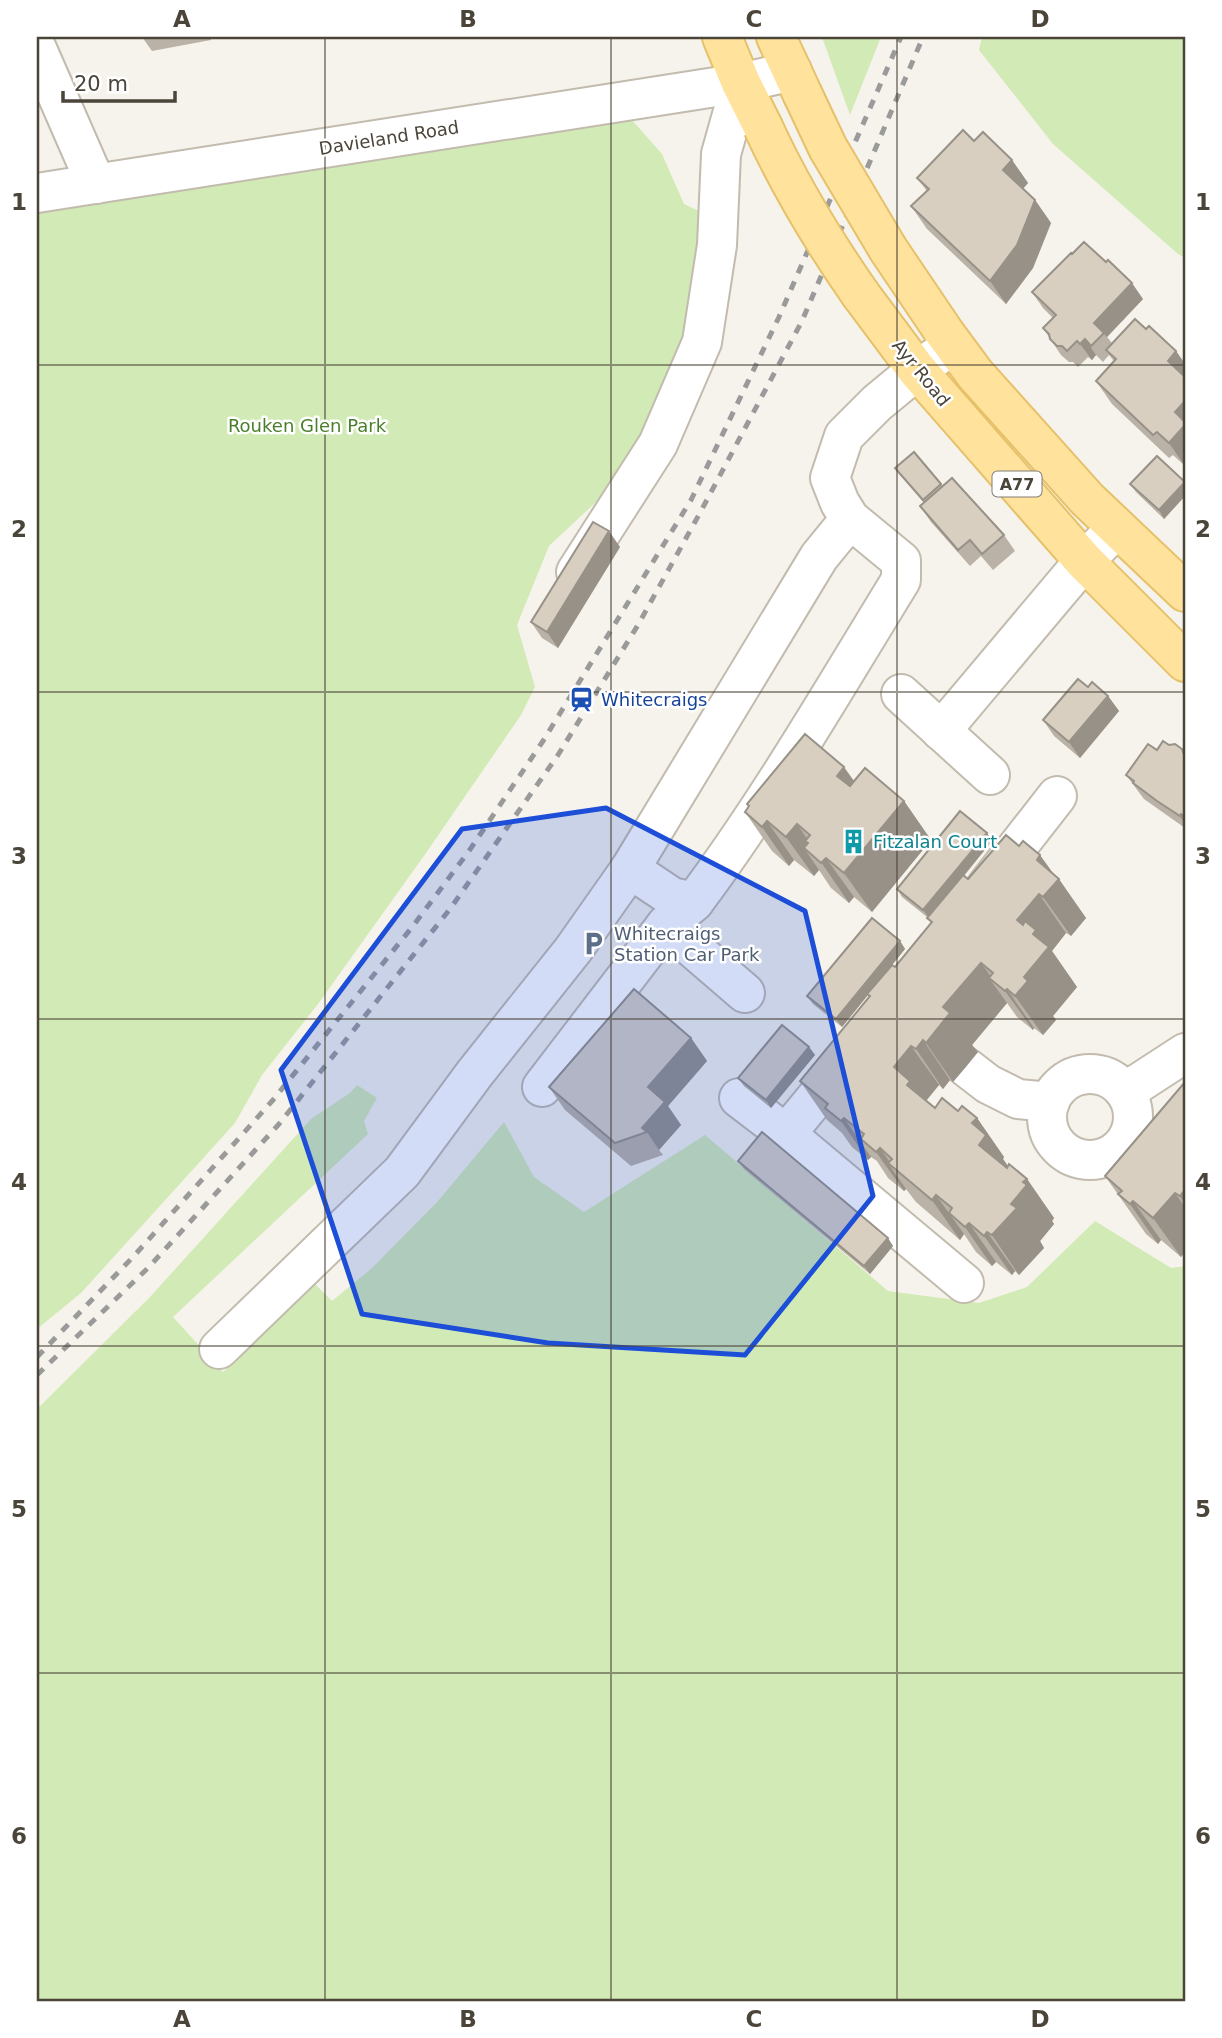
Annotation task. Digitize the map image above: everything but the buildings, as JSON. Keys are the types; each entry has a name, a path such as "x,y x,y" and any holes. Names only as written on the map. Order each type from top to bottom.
{"main road":[{"name":"Ayr Road","path":"722,37 781,167 837,261 861,295 917,370 1084,561 1185,662"},
{"name":"A77","path":"790,67 828,148 888,249 953,345 975,374 1087,499 1185,592"}],"street":[{"path":"37,49 96,184"},
{"name":"Davieland Road","path":"37,193 741,83 790,67"},
{"path":"566,587 658,444 702,342 717,245 721,154 741,83"},
{"path":"542,1087 750,826 901,580 901,561 850,519 840,503 831,478 844,436 877,403 953,345"},
{"path":"219,1349 402,1172 475,1073 573,950 630,869 819,557 850,519"},
{"path":"941,731 1084,561 1117,528"},
{"path":"901,694 990,775"},
{"path":"967,911 1057,796"},
{"path":"630,869 672,897 680,914 745,993"},
{"path":"786,1134 866,1037"},
{"path":"1125,1092 1185,1053"},
{"path":"966,1067 988,1084 1018,1099 1050,1102"},
{"path":"1085,1074 1100,1075 1125,1092 1132,1107 1133,1123 1128,1138 1117,1151 1103,1158 1087,1160 1071,1156 1059,1147 1050,1133 1047,1117 1050,1102 1058,1088 1070,1079 1085,1074"},
{"path":"739,1098 964,1283"}],"highlighted area":[{"path":"606,808 805,911 873,1196 745,1355 548,1343 362,1314 281,1070 462,829"}],"green space":[{"path":"822,37 881,37 850,115"},
{"path":"982,37 1185,37 1185,258 1053,144 979,50"},
{"name":"Rouken Glen Park","path":"617,103 662,154 684,204 718,220 658,444 549,546 517,625 535,687 521,715 426,853 318,1004 262,1075 235,1123 81,1293 37,1329 37,193"},
{"path":"357,1085 377,1098 364,1121 368,1134 173,1317 223,1372 315,1284 332,1301 372,1268 438,1201 504,1122 534,1177 584,1212 705,1135 888,1291 979,1303 1027,1287 1095,1221 1171,1268 1185,1266 1185,2001 37,2001 37,1409 150,1297 311,1119 350,1093"}],"railway":[{"path":"37,1357 133,1257 273,1100 413,926 469,851 543,741 691,500 779,317 901,37"},
{"path":"37,1375 148,1268 279,1124 450,909 558,755 638,625 802,321 923,37"}],"place":[{"name":"Whitecraigs","path":"581,700"},
{"name":"Fitzalan Court","path":"853,842"},
{"name":"Whitecraigs Station Car Park","path":"594,944"}]}
